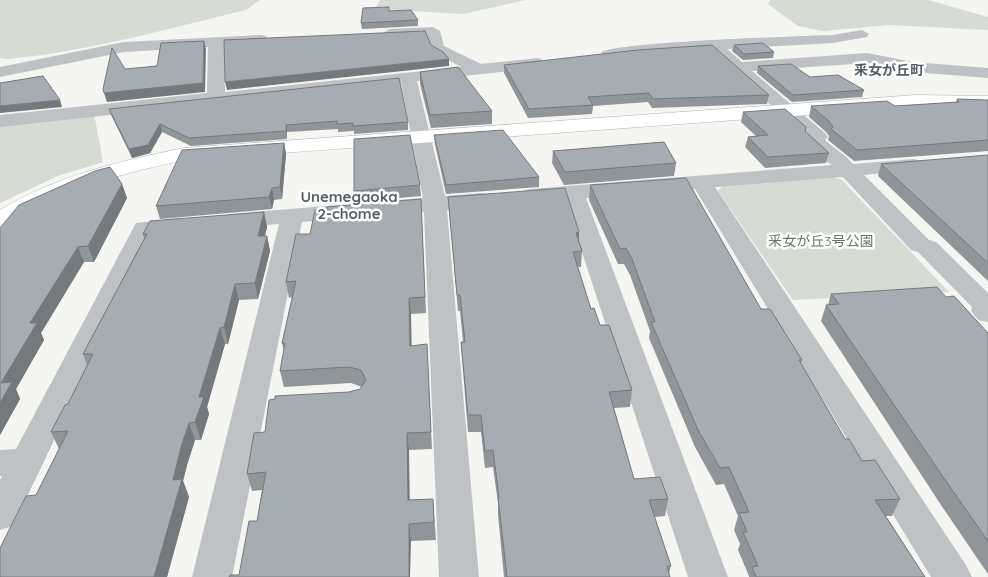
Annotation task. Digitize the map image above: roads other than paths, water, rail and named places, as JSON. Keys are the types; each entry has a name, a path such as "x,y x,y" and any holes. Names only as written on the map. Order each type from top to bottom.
{"street":[{"path":"374,34 433,31 438,48 478,69"},
{"path":"596,55 713,45 833,39 862,34"},
{"path":"0,72 124,47 276,38"},
{"path":"216,41 216,97"},
{"path":"713,45 799,122 804,123 818,137 814,140 849,170 888,214 920,244 927,247 986,306 985,311 988,314"},
{"path":"738,67 867,58 913,67 988,73"},
{"path":"0,121 555,61"},
{"path":"408,76 435,203 459,577"},
{"path":"0,220 70,184 168,157 208,152 786,110 916,102 988,102"},
{"path":"0,515 14,462 144,228 938,162"},
{"path":"701,182 952,577"},
{"path":"573,192 708,577"},
{"path":"212,577 267,401 292,216"}],"district":[{"name":"釆女が丘町","path":"889,70"},
{"name":"Unemegaoka 2-chome","path":"349,206"}],"park label":[{"name":"釆女が丘3号公園","path":"821,241"}]}
